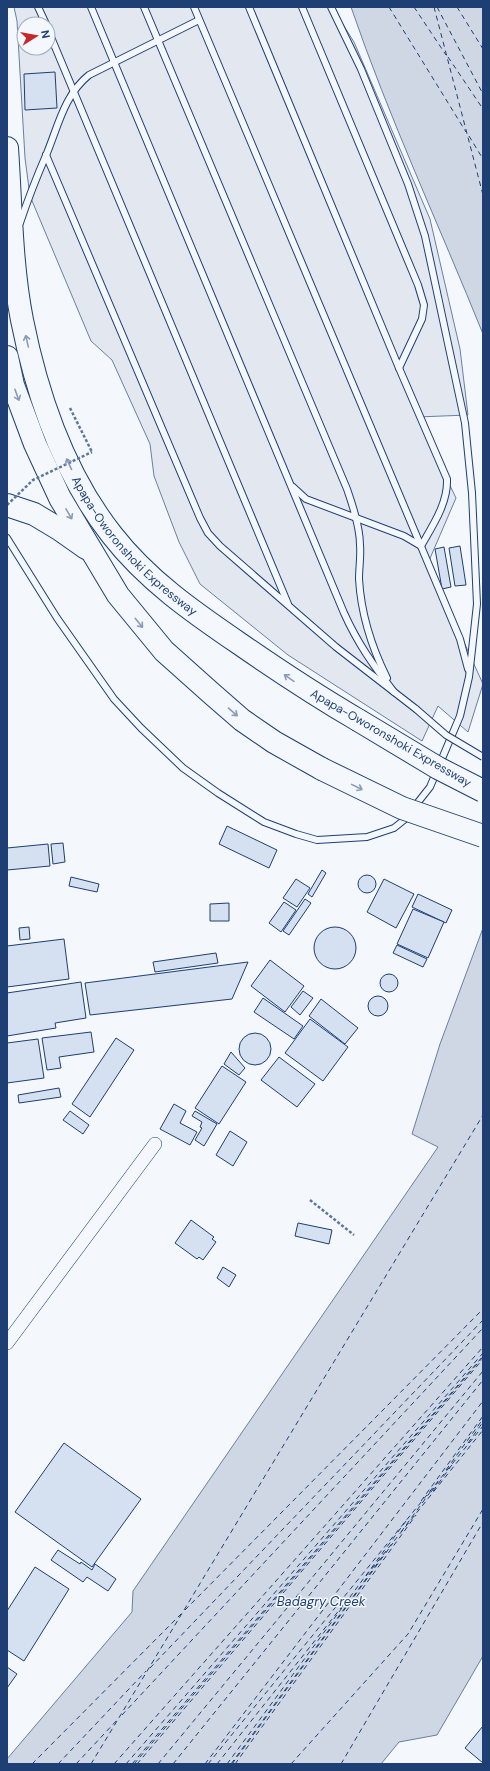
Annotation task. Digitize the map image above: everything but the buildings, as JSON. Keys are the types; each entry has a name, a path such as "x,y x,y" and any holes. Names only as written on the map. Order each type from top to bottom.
{"highway":[{"name":"Apapa-Oworonshoki Expressway","path":"7,148 16,277 22,320 34,371 51,423 68,464 86,497 111,534 140,567 174,597 310,692 438,768 483,791"},
{"name":"Apapa-Oworonshoki Expressway","path":"7,357 13,385 35,444 60,498 118,595 164,651 242,720 274,742 322,769 402,808 483,836"},
{"path":"7,505 34,514 59,529 91,552"}],"street":[{"path":"7,1343 155,1144"}],"lane":[{"path":"91,7 356,639 371,663 394,692"},
{"path":"144,7 347,489 355,517 360,544 360,579 364,613 378,661 394,692"},
{"path":"194,7 460,639 468,664 469,677"},
{"path":"249,7 399,368 447,479 448,490 439,513 421,546"},
{"path":"302,7 418,285 424,305 422,319 399,368"},
{"path":"7,538 58,618 114,699 141,728 183,768 218,793 264,822 317,840 367,837 394,828 404,820 430,787 460,716 469,677 477,604 472,493 464,423 425,236 408,184 362,69 331,7"},
{"path":"13,241 35,179 63,110 78,84 89,75 199,20"},
{"path":"56,49 289,605"},
{"path":"46,155 200,518 208,533 220,546 336,647 416,709 446,735 483,757"},
{"path":"290,484 306,499 404,536 421,546"}],"path":[{"path":"7,505 34,480 92,452 70,408"},
{"path":"310,1200 354,1234"}],"shaded area":[{"path":"14,7 332,7 354,42 430,219 460,349 468,415 417,417 456,498 428,563 483,684 468,732 438,706 422,741 288,655 200,584 179,542 154,476 150,444 112,360 91,341 30,196 25,158 19,56 56,56 56,16 16,16"}],"water":[{"path":"351,7 483,7 483,334 381,90"},
{"name":"Badagry Creek","path":"483,928 483,1656 437,1735 399,1742 381,1764 7,1764 7,1759 132,1612 133,1591 438,1147 412,1134 440,1044"}],"ferry route":[{"path":"389,7 466,132"},
{"path":"414,7 446,55"},
{"path":"434,7 483,195"},
{"path":"437,7 483,94"},
{"path":"457,7 483,49"},
{"path":"448,57 483,109"},
{"path":"469,136 483,159"},
{"path":"91,1764 483,1115"},
{"path":"185,1610 483,1309"},
{"path":"150,1668 483,1320"},
{"path":"122,1715 483,1328"},
{"path":"114,1764 483,1347"},
{"path":"126,1764 483,1353"},
{"path":"132,1764 483,1356"},
{"path":"134,1764 483,1357"},
{"path":"137,1764 483,1359"},
{"path":"158,1764 483,1371"},
{"path":"173,1764 483,1380"},
{"path":"205,1764 483,1401"},
{"path":"421,1501 483,1416"},
{"path":"446,1470 483,1419"},
{"path":"468,1443 483,1422"},
{"path":"208,1764 483,1426"},
{"path":"366,1576 483,1430"},
{"path":"433,1491 454,1462"},
{"path":"431,1492 438,1482"},
{"path":"401,1532 431,1491"},
{"path":"291,1764 408,1634 483,1509"},
{"path":"235,1764 416,1515"},
{"path":"227,1764 406,1521"},
{"path":"341,1764 483,1522"},
{"path":"232,1764 393,1543"},
{"path":"231,1764 382,1557"},
{"path":"217,1764 344,1604"},
{"path":"32,1764 181,1614"},
{"path":"58,1764 146,1671"},
{"path":"76,1764 118,1719"}]}
